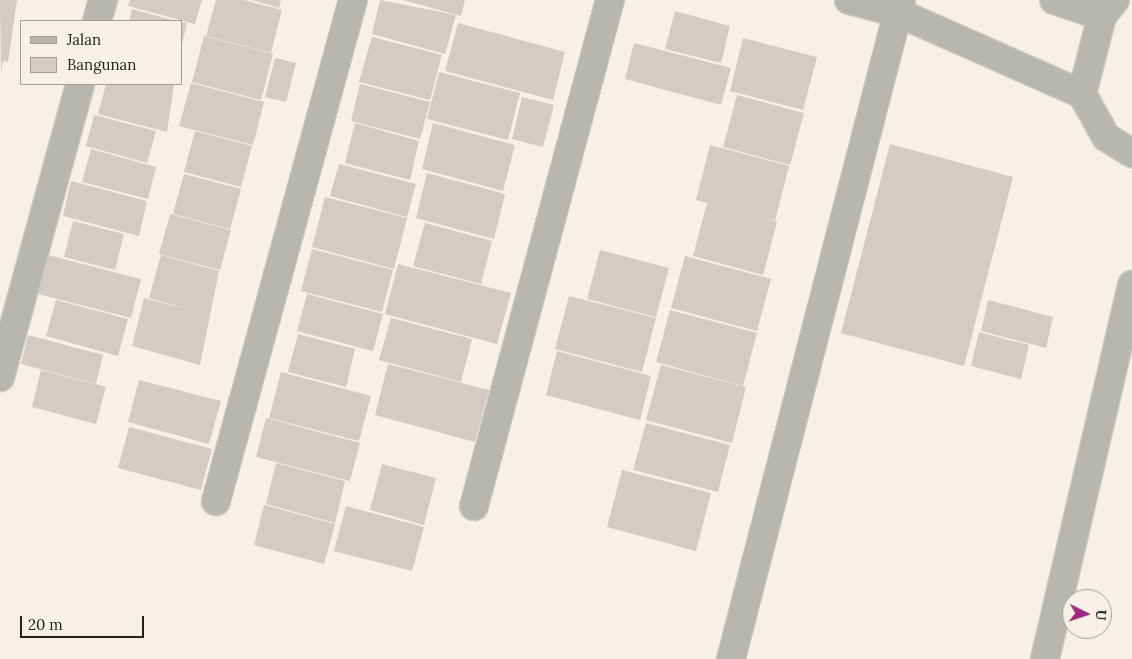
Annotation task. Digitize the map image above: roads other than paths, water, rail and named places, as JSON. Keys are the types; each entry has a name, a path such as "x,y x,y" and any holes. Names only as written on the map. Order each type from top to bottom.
{"street":[{"path":"97,20 103,0"},
{"path":"216,501 353,0"},
{"path":"474,506 610,0"},
{"path":"849,0 900,6 1082,94 1106,137 1132,153"},
{"path":"1054,0 1108,8 1082,94"},
{"path":"731,659 900,6"},
{"path":"0,377 80,85"},
{"path":"1045,659 1132,285"}]}
